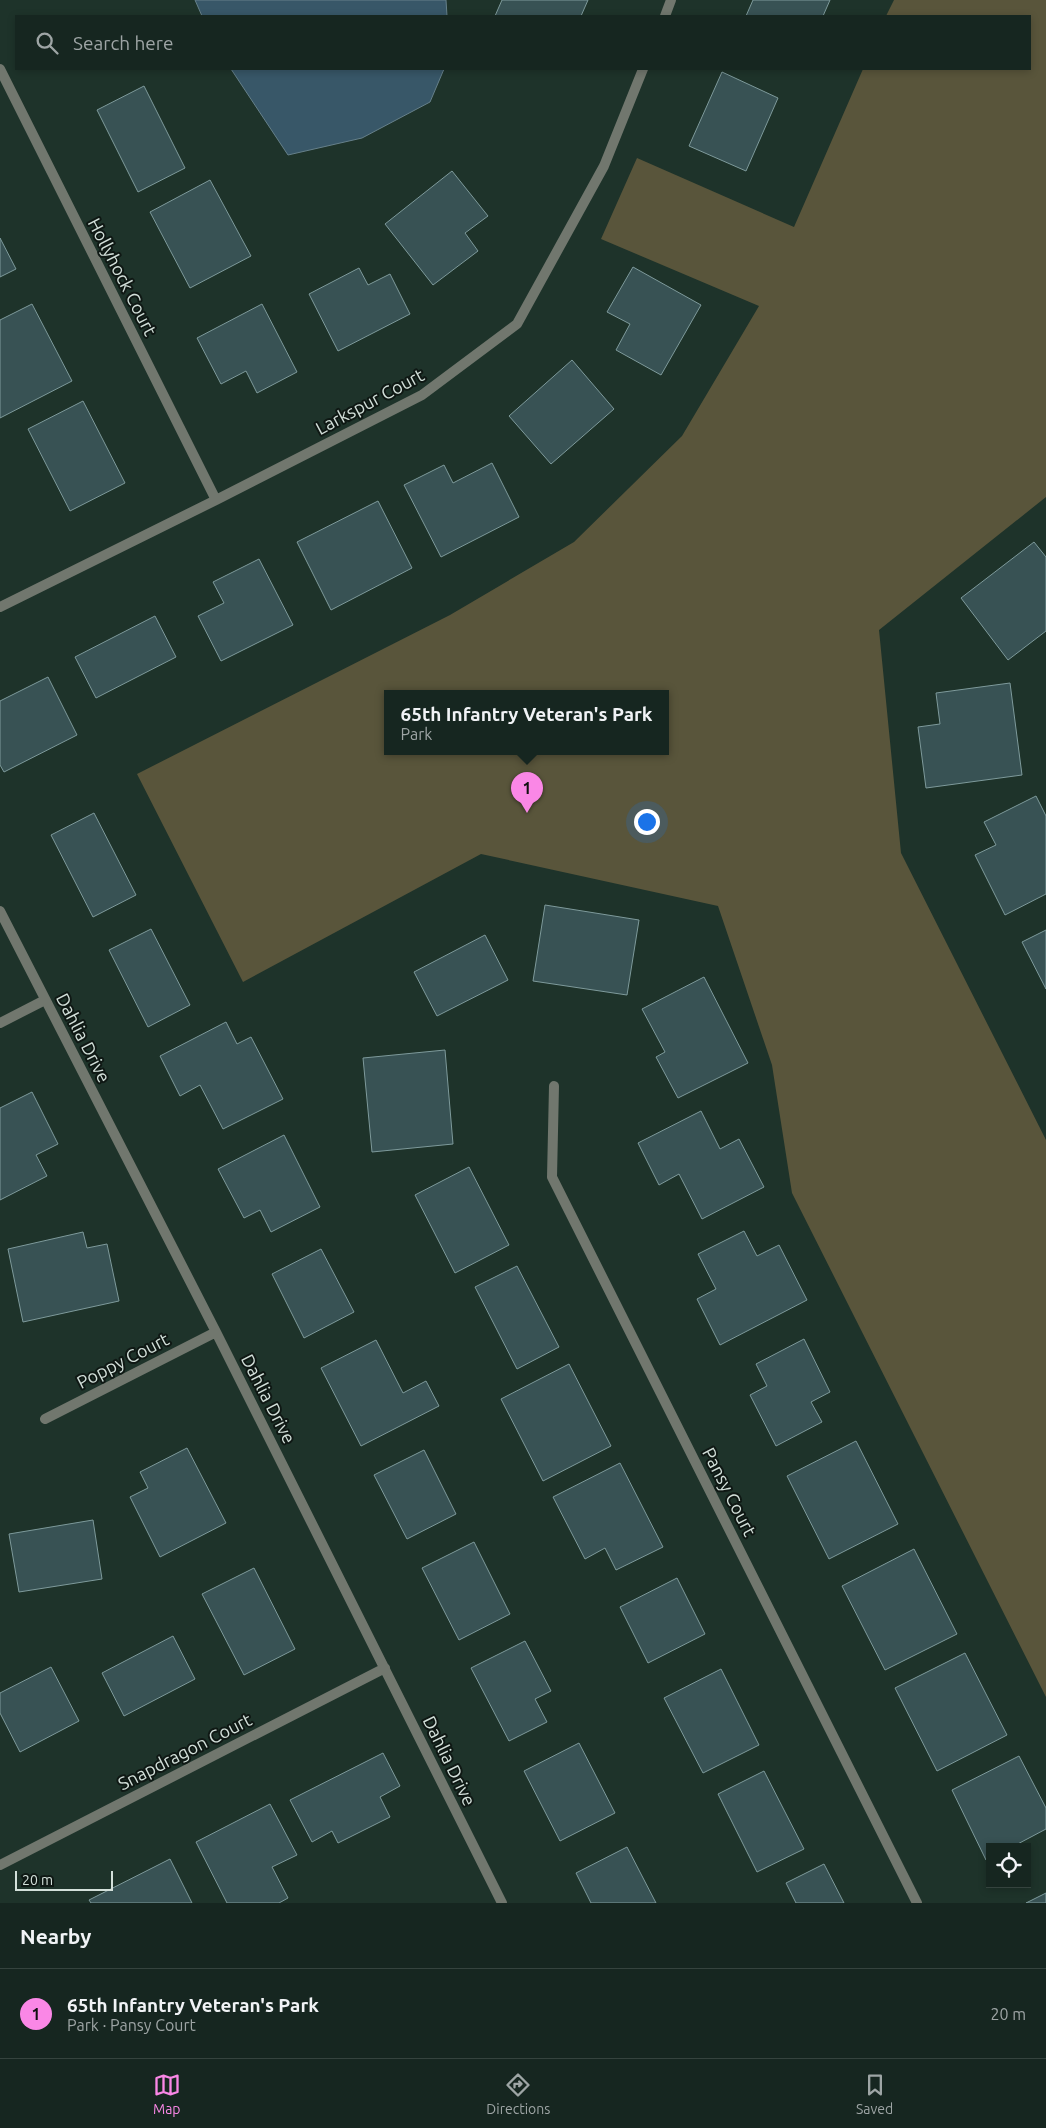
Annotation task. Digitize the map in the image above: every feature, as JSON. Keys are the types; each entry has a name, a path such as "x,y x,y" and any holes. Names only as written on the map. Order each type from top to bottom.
{"street":[{"path":"665,15 671,0"},
{"name":"Hollyhock Court","path":"0,69 216,500"},
{"name":"Larkspur Court","path":"0,607 422,395 517,324 604,166 644,70"},
{"name":"Dahlia Drive","path":"0,911 216,1332 502,1903"},
{"path":"0,1023 45,1000"},
{"name":"Pansy Court","path":"554,1086 552,1177 917,1903"},
{"name":"Poppy Court","path":"45,1419 216,1332"},
{"name":"Snapdragon Court","path":"0,1865 385,1668"}],"shaded area":[{"path":"894,0 1046,0 1046,497 879,630 901,853 1046,1140 1046,1697 792,1193 772,1065 718,906 481,854 243,982 137,774 450,615 574,542 682,436 759,306 601,239 637,158 794,227 863,70 1031,70 1031,15 886,15"}],"water":[{"path":"195,0 446,0 447,15 202,15"},
{"path":"232,70 444,70 430,102 362,138 288,155"}],"building":[{"path":"502,0 588,0 581,15 495,15"},
{"path":"753,0 830,0 823,15 746,15"},
{"path":"722,72 778,98 746,171 689,146"},
{"path":"144,86 185,168 138,192 97,110"},
{"path":"452,171 488,216 465,233 478,251 433,285 385,224"},
{"path":"210,180 251,256 190,288 150,212"},
{"path":"0,238 16,269 0,277"},
{"path":"633,267 701,305 661,375 616,350 630,324 607,312"},
{"path":"359,268 368,285 390,274 410,314 338,351 309,294"},
{"path":"32,304 72,381 0,418 0,320"},
{"path":"262,304 297,372 257,393 246,371 221,384 197,338"},
{"path":"572,360 614,409 551,464 509,416"},
{"path":"83,401 125,483 70,511 28,429"},
{"path":"492,463 519,517 441,557 404,485 444,465 453,483"},
{"path":"378,501 412,568 331,610 297,542"},
{"path":"1034,542 1046,557 1046,631 1008,660 961,598"},
{"path":"259,559 293,625 221,661 198,616 224,603 213,582"},
{"path":"155,616 176,657 96,698 75,657"},
{"path":"48,677 77,735 4,772 0,765 0,701"},
{"path":"1010,683 1022,775 926,788 918,727 940,724 936,693"},
{"path":"1036,796 1046,816 1046,894 1005,915 975,855 996,845 984,822"},
{"path":"94,813 136,895 93,917 51,835"},
{"path":"545,905 639,920 627,995 533,981"},
{"path":"151,929 190,1005 148,1027 109,950"},
{"path":"1046,930 1046,989 1022,942"},
{"path":"485,935 508,980 437,1016 414,972"},
{"path":"704,977 748,1063 678,1098 656,1057 665,1052 642,1009"},
{"path":"226,1022 237,1044 251,1037 283,1099 223,1129 200,1085 180,1096 160,1056"},
{"path":"445,1050 453,1144 372,1152 363,1058"},
{"path":"32,1092 58,1144 36,1155 47,1176 0,1200 0,1108"},
{"path":"701,1111 720,1149 739,1139 764,1187 702,1219 679,1174 659,1185 638,1143"},
{"path":"284,1135 320,1207 271,1232 260,1210 244,1218 218,1169"},
{"path":"469,1167 509,1245 455,1273 415,1195"},
{"path":"744,1231 757,1256 779,1245 807,1300 720,1345 697,1299 716,1289 698,1254"},
{"path":"83,1232 87,1248 107,1244 119,1301 23,1322 8,1249"},
{"path":"321,1249 354,1312 304,1338 272,1274"},
{"path":"517,1266 559,1347 517,1369 475,1287"},
{"path":"804,1339 830,1392 811,1402 822,1422 776,1446 750,1395 767,1386 756,1364"},
{"path":"376,1340 403,1393 426,1381 439,1406 361,1446 321,1368"},
{"path":"569,1364 611,1446 543,1481 501,1399"},
{"path":"856,1441 898,1524 829,1559 787,1476"},
{"path":"187,1448 226,1523 160,1557 130,1497 148,1488 140,1472"},
{"path":"424,1450 456,1514 407,1539 374,1475"},
{"path":"620,1463 663,1547 616,1570 605,1548 585,1559 553,1497"},
{"path":"93,1520 102,1579 19,1592 9,1534"},
{"path":"474,1542 510,1614 459,1640 422,1568"},
{"path":"914,1549 957,1634 885,1670 842,1586"},
{"path":"254,1568 295,1649 244,1675 202,1594"},
{"path":"677,1578 705,1634 648,1663 620,1607"},
{"path":"173,1636 195,1679 124,1716 102,1673"},
{"path":"525,1641 551,1691 535,1699 547,1722 509,1741 471,1668"},
{"path":"965,1653 1007,1735 937,1771 895,1688"},
{"path":"51,1667 79,1721 20,1752 0,1713 0,1693"},
{"path":"721,1669 759,1745 703,1773 664,1698"},
{"path":"579,1743 615,1813 560,1841 524,1771"},
{"path":"383,1753 400,1786 380,1797 390,1817 338,1843 332,1831 312,1842 290,1800"},
{"path":"1019,1756 1046,1808 1046,1829 1020,1843 986,1843 986,1860 952,1790"},
{"path":"764,1771 804,1849 757,1872 718,1794"},
{"path":"270,1804 297,1855 272,1867 288,1898 279,1903 227,1903 196,1842"},
{"path":"627,1847 656,1903 591,1903 576,1873"},
{"path":"170,1859 192,1903 91,1903 89,1900"},
{"path":"824,1864 844,1903 796,1903 786,1883"},
{"path":"1046,1893 1046,1903 1026,1903"}],"place":[{"name":"65th Infantry Veteran's Park","path":"527,813"}]}
